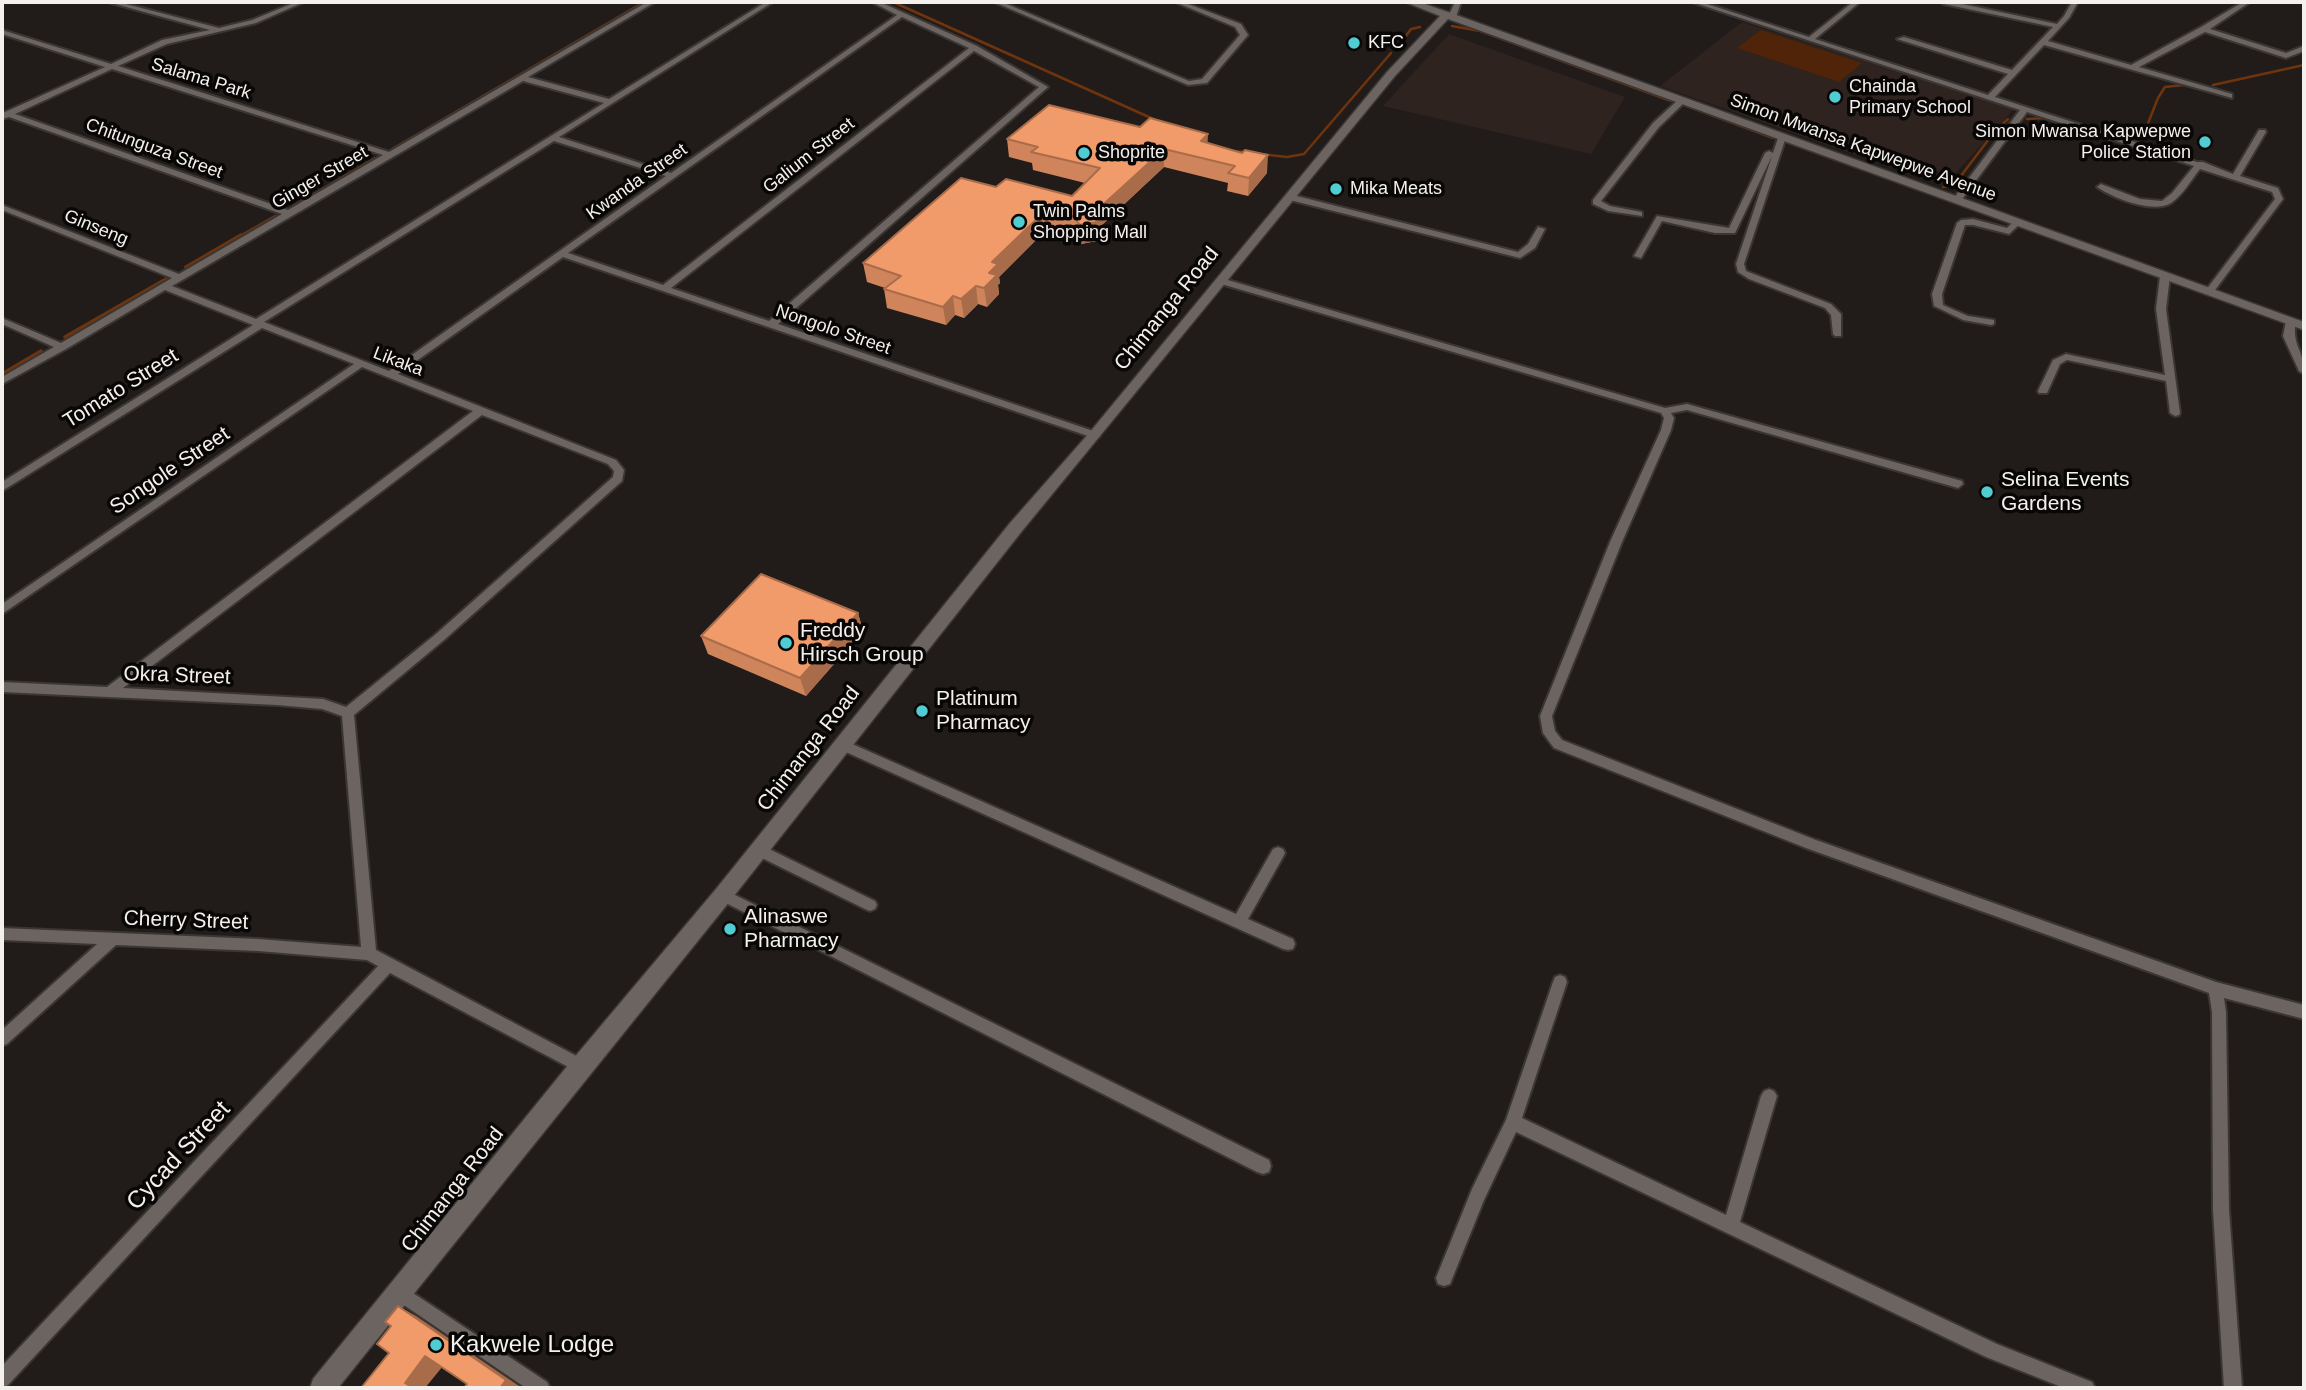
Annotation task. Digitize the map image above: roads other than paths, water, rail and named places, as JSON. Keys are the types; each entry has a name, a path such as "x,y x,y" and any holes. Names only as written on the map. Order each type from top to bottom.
{"street":[{"path":"111,2 221,30"},
{"path":"5,115 165,42 254,22 300,2"},
{"name":"Ginger Street","path":"2,381 652,2"},
{"name":"Tomato Street","path":"2,487 770,2"},
{"path":"771,325 1044,87 974,48 875,2"},
{"path":"998,2 1188,83 1197,84 1204,81 1244,36 1238,26 1178,2"},
{"name":"Simon Mwansa Kapwepwe Avenue","path":"1410,2 1452,11 1780,142 2018,222 2304,326"},
{"path":"1695,2 2275,190 2278,199 2209,292"},
{"path":"1811,39 1857,2"},
{"path":"1944,2 2058,26"},
{"path":"1990,97 2058,26 2075,2"},
{"path":"2132,68 2247,2"},
{"name":"Chimanga Road","path":"324,1388 581,1066 723,895 1016,527 1095,435 1391,74 1452,11"},
{"name":"Kwanda Street","path":"390,375 901,14"},
{"path":"2204,29 2286,56 2304,48"},
{"name":"Salama Park","path":"2,32 391,155"},
{"path":"1901,39 2013,73"},
{"path":"2043,42 2229,96"},
{"name":"Galium Street","path":"664,289 974,48"},
{"path":"522,78 610,102"},
{"path":"1639,214 1608,208 1597,202 1657,125 1682,101"},
{"path":"1957,201 2026,108"},
{"name":"Chitunguza Street","path":"5,115 289,214"},
{"path":"2236,176 2262,132"},
{"path":"554,138 673,176"},
{"path":"1637,256 1660,218 1732,231 1768,154 1780,142"},
{"path":"1780,142 1740,264 1742,272 1828,306 1836,314 1838,334"},
{"path":"2102,187 2141,201 2163,204 2170,200 2200,164"},
{"path":"1289,197 1520,255 1532,246 1541,229"},
{"name":"Ginseng","path":"2,207 178,277"},
{"path":"1991,322 1966,318 1939,306 1937,294 1961,223 1973,222 2009,231 2018,222"},
{"name":"Nongolo Street","path":"561,254 1095,435"},
{"path":"2165,276 2161,309 2175,413"},
{"path":"1221,281 1665,411 1687,407 1958,484"},
{"name":"Likaka","path":"164,286 612,462 619,470 618,478 608,487 440,637 348,713"},
{"path":"2,321 63,347"},
{"path":"2291,321 2288,336 2304,371"},
{"path":"2043,391 2056,362 2066,357 2171,379"},
{"name":"Songole Street","path":"2,610 360,364"},
{"path":"108,692 480,411"},
{"path":"1665,411 1669,418 1666,430 1616,542 1546,716 1549,733 1558,744 1811,844 2216,989 2304,1012"},
{"name":"Okra Street","path":"2,687 277,700 323,704 348,713"},
{"path":"348,713 369,954 581,1066"},
{"path":"841,744 1287,944"},
{"path":"759,850 870,905"},
{"path":"1239,922 1278,853"},
{"path":"723,895 1263,1166"},
{"name":"Cherry Street","path":"2,934 272,945 369,954"},
{"path":"2,1040 113,939"},
{"name":"Cycad Street","path":"2,1379 389,964"},
{"path":"1444,1278 1478,1195 1513,1122 1560,982"},
{"path":"2216,989 2219,1012 2221,1210 2232,1388"},
{"path":"1731,1226 1769,1096"},
{"path":"1513,1122 1992,1351 2086,1388"},
{"path":"401,1293 541,1388"}],"waterway":[{"path":"392,149 644,2"},
{"path":"893,2 1160,122"},
{"path":"1452,26 1480,31 1671,101"},
{"path":"1400,44 1411,29 1420,27"},
{"path":"1260,154 1287,157 1304,154 1391,53"},
{"path":"2213,85 2304,65"},
{"path":"2143,136 2165,87 2184,85"},
{"path":"1684,105 1773,138"},
{"path":"2027,119 2047,118"},
{"path":"1943,187 1954,185 1995,131 2008,119"},
{"path":"1786,142 1855,167"},
{"path":"1229,151 1248,152"},
{"path":"293,206 375,158"},
{"path":"1880,176 1898,182"},
{"path":"238,237 275,216"},
{"path":"186,267 241,235"},
{"path":"65,337 166,279"},
{"path":"2,374 41,351"}],"place":[{"name":"KFC","path":"1354,43"},
{"name":"Chainda Primary School","path":"1835,97"},
{"name":"Simon Mwansa Kapwepwe Police Station","path":"2205,142"},
{"name":"Shoprite","path":"1084,153"},
{"name":"Mika Meats","path":"1336,189"},
{"name":"Twin Palms Shopping Mall","path":"1019,222"},
{"name":"Selina Events Gardens","path":"1987,492"},
{"name":"Freddy Hirsch Group","path":"786,643"},
{"name":"Platinum Pharmacy","path":"922,711"},
{"name":"Alinaswe Pharmacy","path":"730,929"},
{"name":"Kakwele Lodge","path":"436,1345"}]}
